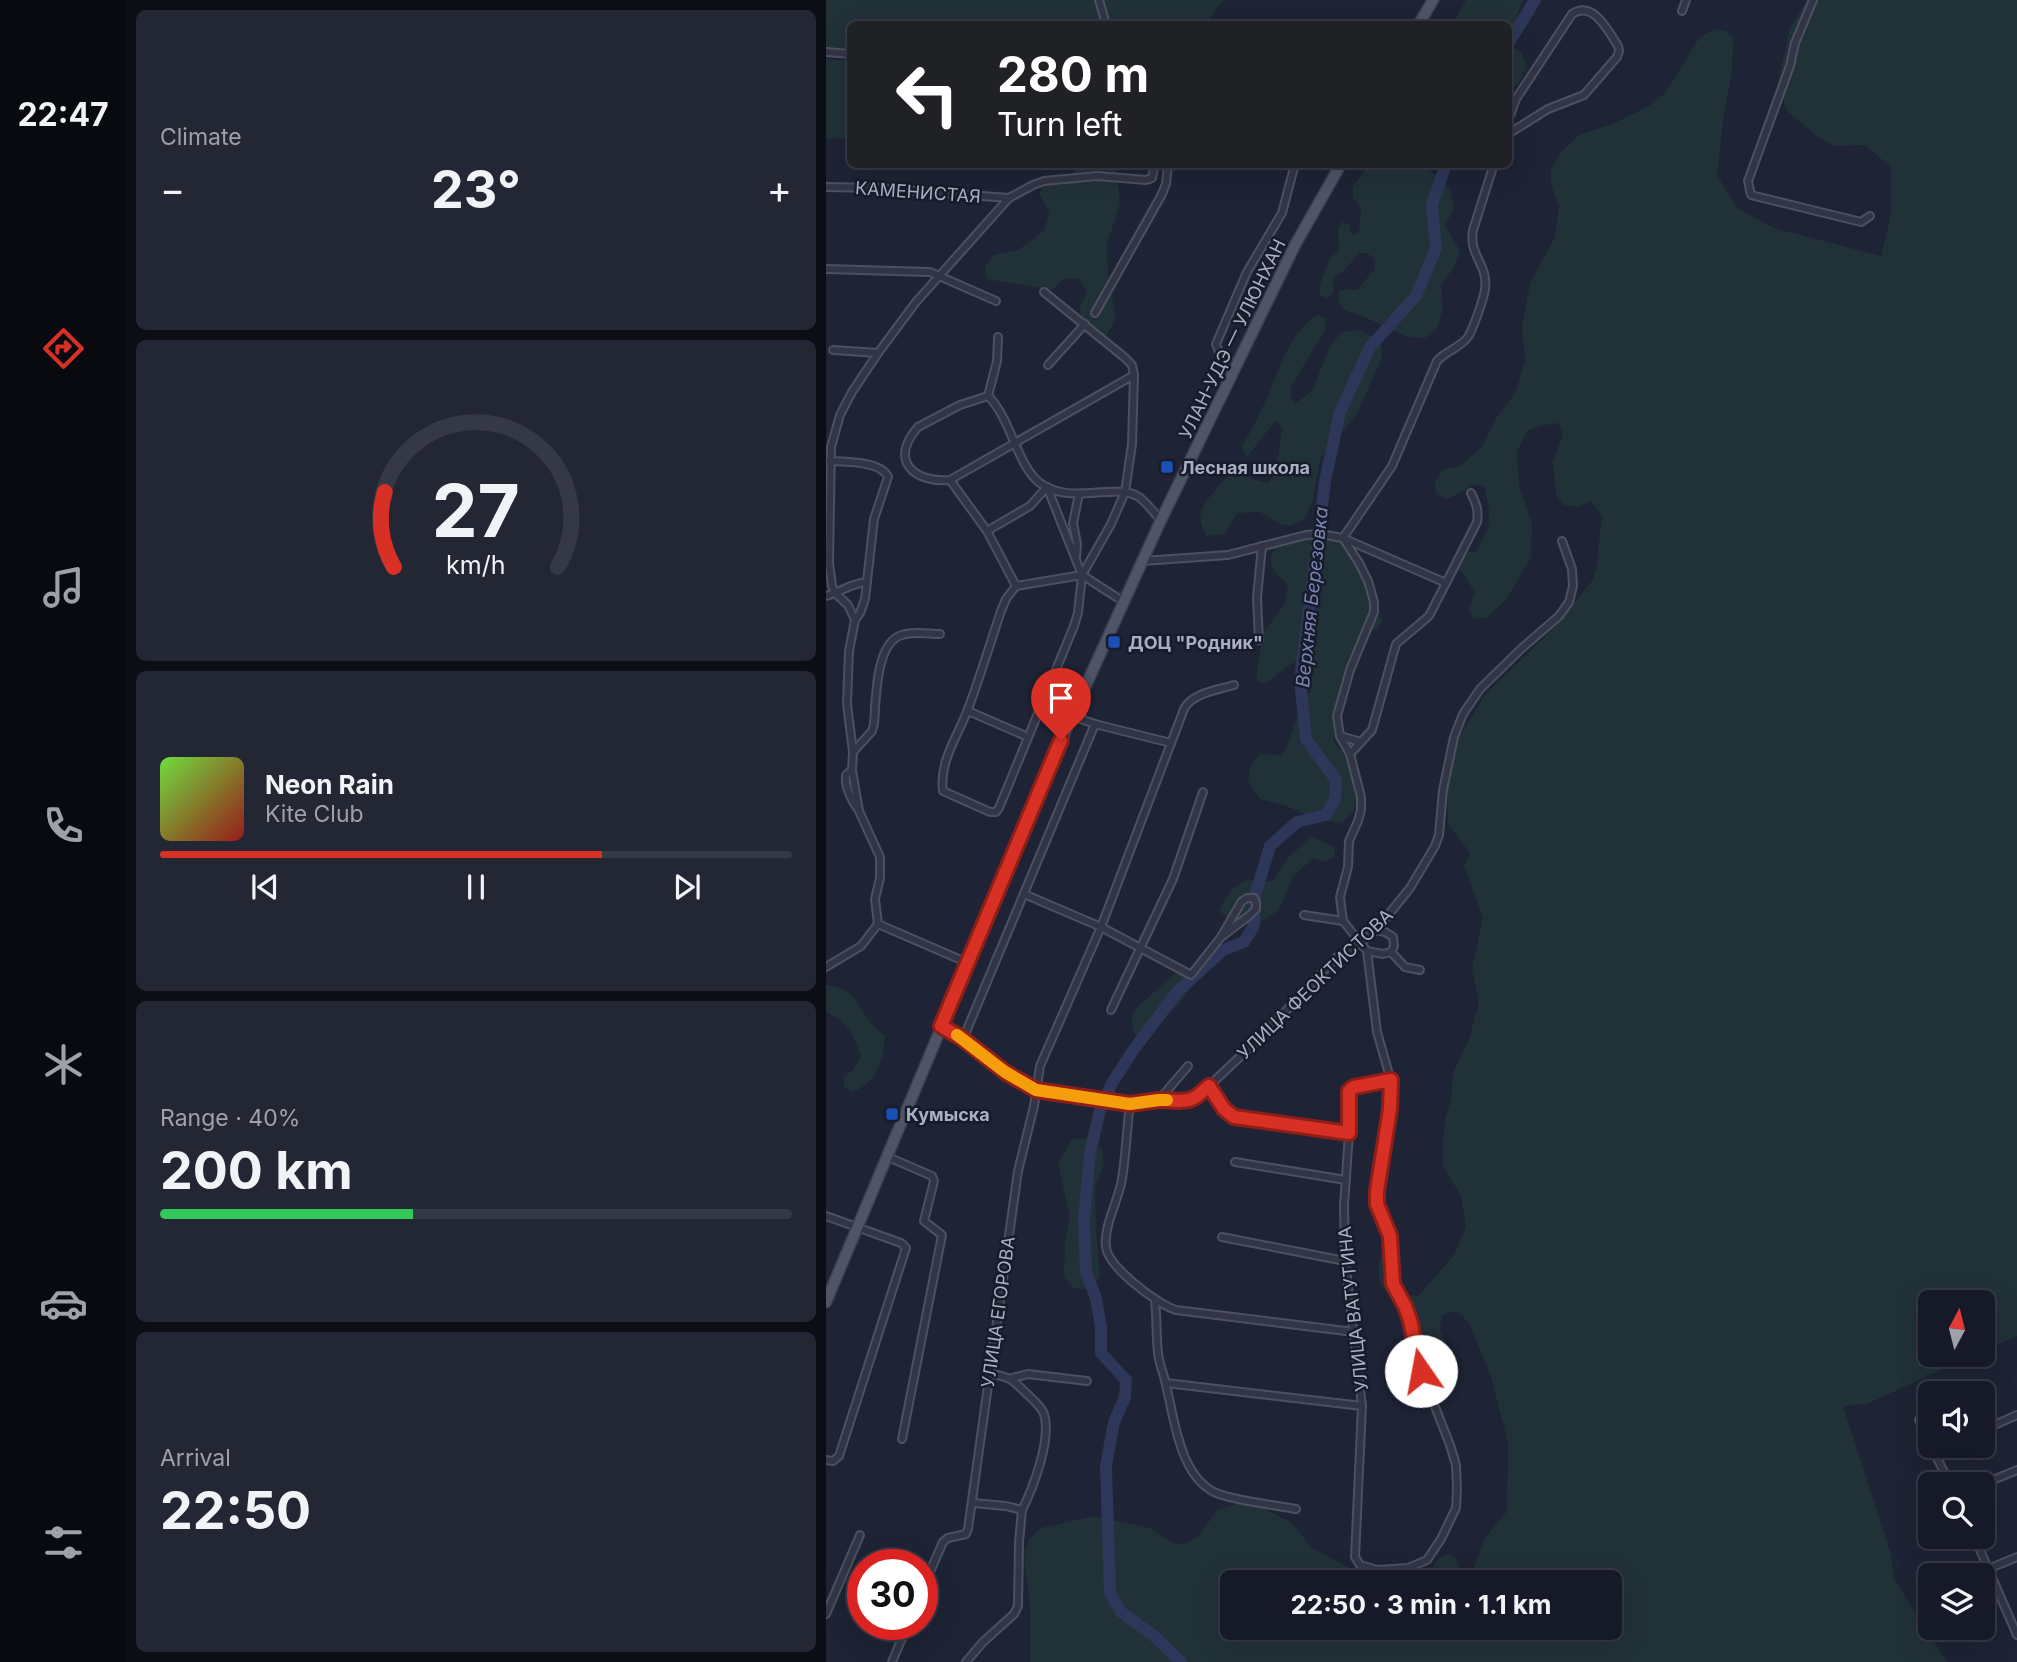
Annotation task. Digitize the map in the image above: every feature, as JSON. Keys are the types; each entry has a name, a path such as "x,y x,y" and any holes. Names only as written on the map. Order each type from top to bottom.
{"main road":[{"path":"1421,21 1433,0"},
{"name":"УЛАН-УДЭ — УЛЮНХАН","path":"826,1302 1072,716 1161,520 1295,245 1339,168"}],"street":[{"path":"1099,0 1105,21"},
{"path":"1682,11 1686,0"},
{"path":"1813,0 1795,43 1790,66 1748,181 1751,195 1861,222 1870,216"},
{"path":"1512,110 1516,99 1572,14 1578,9 1596,14 1618,46 1617,57 1584,95 1548,109 1512,132"},
{"path":"826,52 847,54"},
{"path":"855,620 848,605 832,586 829,563 830,433 852,392 916,302 1009,198 1044,181 1097,176 1146,180 1152,178 1154,168"},
{"path":"1095,313 1161,196 1166,184 1168,168"},
{"path":"1237,367 1216,350 1216,344 1250,265 1282,213 1294,168"},
{"path":"1343,538 1392,466 1437,361 1468,337 1485,289 1483,271 1474,252 1473,230 1493,168"},
{"name":"КАМЕНИСТАЯ","path":"826,187 1009,198"},
{"path":"826,269 919,271 939,276 996,301"},
{"path":"1044,292 1132,365 1132,444 1125,492 1111,524 1082,575 1078,613 999,808 996,812 990,812 943,791 942,778 948,755 968,711 1006,599 1016,586 1082,575"},
{"path":"1048,365 1085,324"},
{"path":"988,396 997,361 998,337"},
{"path":"833,350 878,353"},
{"path":"988,396 960,405 918,428 905,453 915,474 925,479 950,480 1134,375"},
{"path":"988,396 1000,411 1037,481 1060,492 1125,492 1138,497 1161,520"},
{"path":"826,967 861,946 878,924 875,899 880,878 880,857 859,811 852,770 853,752 847,695 849,651 855,620 863,607 874,519 888,477 881,469 866,464 830,461"},
{"path":"950,480 987,531 1016,586"},
{"path":"987,531 1030,506 1046,487"},
{"path":"1046,487 1082,575 1124,602"},
{"path":"1350,754 1369,734 1374,724 1396,643 1429,615 1477,522 1479,514 1471,493"},
{"path":"1075,559 1077,544 1073,512 1079,494"},
{"path":"1143,561 1208,557 1320,534 1343,538 1446,583"},
{"path":"1343,538 1368,581 1374,612 1350,670 1337,716 1340,736 1350,754 1361,797 1361,810 1349,841 1348,867 1340,897 1343,921 1360,944 1367,951 1383,954 1391,952 1394,946 1393,937 1376,930"},
{"name":"УЛИЦА ФЕОКТИСТОВА","path":"941,1026 963,1039 1005,1072 1036,1090 1130,1104 1189,1100 1196,1097 1262,1036 1337,957 1360,944 1376,930 1410,888 1435,846 1454,737 1463,714 1480,690 1559,616 1569,602 1573,586 1572,569 1562,541"},
{"path":"1258,640 1256,597 1262,546"},
{"path":"826,596 836,594 854,583 867,582"},
{"path":"853,752 872,731 878,675 888,645 901,635 940,634"},
{"name":"УЛИЦА ЕГОРОВА","path":"938,1553 943,1542 965,1534 968,1529 1018,1171 1043,1056 1101,927 1187,702 1234,685"},
{"path":"968,711 1028,737"},
{"path":"1072,716 1171,743"},
{"path":"963,1039 1095,724"},
{"path":"1340,736 1361,743"},
{"path":"1111,1010 1173,879 1203,792"},
{"path":"1024,894 1101,927 1191,975 1221,937 1242,901 1254,898 1256,909 1221,937"},
{"path":"1304,915 1343,921"},
{"path":"878,924 968,963"},
{"path":"1367,951 1377,1032 1391,1080"},
{"path":"1391,952 1405,967 1420,970"},
{"path":"1159,1100 1188,1066"},
{"name":"УЛИЦА ВАТУТИНА","path":"1391,1080 1390,1109 1377,1204 1390,1236 1393,1284 1410,1320 1421,1371 1450,1445 1456,1465 1458,1488 1456,1508 1441,1538 1427,1560 1408,1568 1377,1570 1360,1565 1355,1557 1362,1406 1345,1261 1344,1205 1349,1133 1349,1091 1354,1087 1391,1080"},
{"path":"1209,1086 1224,1109 1234,1117 1349,1133"},
{"path":"1130,1104 1123,1178 1106,1235 1105,1245 1113,1264 1155,1300 1176,1310 1354,1332"},
{"path":"888,1157 932,1176 924,1221 942,1235 902,1438"},
{"path":"1235,1162 1346,1180"},
{"path":"826,1216 901,1243 906,1248 839,1456 834,1461 826,1460"},
{"path":"1222,1237 1345,1261"},
{"path":"1155,1300 1159,1358 1177,1439 1200,1480 1212,1491 1227,1496 1296,1509"},
{"path":"989,1373 1012,1378 1028,1374 1087,1381"},
{"path":"966,1662 983,1642 1014,1615 1018,1606 1022,1510 1033,1488 1045,1425 1040,1407 1012,1378"},
{"path":"1166,1383 1362,1406"},
{"path":"1995,1425 2017,1415"},
{"path":"1995,1479 2017,1469"},
{"path":"973,1503 1022,1510"},
{"path":"826,1614 860,1535"},
{"path":"1995,1566 2017,1557"},
{"path":"1995,1583 2017,1635"},
{"path":"892,1662 901,1640"}],"shaded area":[{"path":"826,0 1224,0 1207,21 847,21 847,54 826,52"},
{"path":"1466,0 1522,0 1512,33 1512,21 1454,21"},
{"path":"1807,0 2017,0 2017,1336 1995,1345 1995,1290 1918,1290 1918,1367 1947,1367 1867,1404 1843,1406 1891,1554 1894,1579 1918,1617 1918,1640 1933,1640 1947,1662 1030,1662 1030,1610 1024,1554 1029,1539 1041,1528 1094,1516 1150,1528 1171,1542 1182,1544 1198,1537 1217,1510 1238,1503 1265,1509 1291,1522 1311,1547 1353,1570 1220,1570 1220,1640 1622,1640 1622,1570 1471,1570 1485,1538 1507,1511 1508,1443 1491,1377 1469,1323 1459,1313 1442,1315 1440,1329 1446,1345 1442,1357 1433,1361 1411,1358 1404,1345 1401,1310 1380,1283 1378,1269 1381,1254 1387,1248 1396,1250 1402,1286 1409,1295 1418,1296 1454,1255 1466,1227 1461,1196 1443,1166 1443,1138 1453,1073 1469,1039 1479,1002 1472,969 1483,918 1464,866 1470,853 1448,824 1448,789 1458,739 1485,695 1552,630 1592,581 1596,571 1602,516 1590,501 1579,507 1564,505 1556,495 1553,462 1563,434 1558,423 1527,431 1517,452 1519,486 1532,524 1531,557 1506,600 1486,618 1473,619 1469,609 1475,593 1464,574 1453,566 1458,556 1476,551 1488,527 1489,512 1484,486 1476,484 1446,500 1436,493 1435,482 1443,469 1460,466 1482,447 1497,417 1516,392 1525,361 1522,326 1530,283 1555,237 1559,207 1551,185 1551,169 1561,152 1579,135 1612,124 1649,106 1666,92 1699,38 1714,29 1726,31 1733,38 1732,72 1717,175 1737,208 1774,228 1881,256 1891,214 1891,167 1864,145 1834,146 1817,136 1787,111 1778,81 1790,28"},
{"path":"1512,40 1514,48 1522,53 1527,68 1512,89"},
{"path":"826,59 847,61 847,139 826,138"},
{"path":"1061,168 1116,168 1120,204 1107,244 1108,277 1116,317 1107,335 1096,335 1081,325 1080,306 1087,293 1080,279 1065,278 1052,290 986,279 985,266 994,255 1018,250 1045,230 1049,211 1039,194 1045,183 1064,185 1075,170"},
{"path":"1367,168 1424,168 1449,188 1454,208 1445,226 1460,251 1454,267 1441,285 1443,308 1437,328 1425,338 1407,337 1344,310 1339,301 1339,291 1357,290 1375,269 1374,259 1367,253 1359,253 1344,271 1333,278 1333,293 1328,298 1321,296 1319,287 1331,257 1339,251 1338,230 1342,222 1349,224 1352,236 1359,232 1361,208 1353,198 1353,186"},
{"path":"1318,315 1325,318 1325,330 1292,385 1290,397 1296,403 1312,391 1331,344 1342,332 1359,330 1381,342 1382,357 1357,414 1320,459 1313,500 1305,519 1291,526 1280,524 1260,512 1237,513 1225,534 1207,536 1201,523 1202,509 1228,476 1237,469 1252,479 1268,483 1276,472 1282,428 1276,420 1247,457 1241,448 1294,339"},
{"path":"1305,539 1328,539 1349,545 1367,566 1368,581 1378,595 1374,612 1383,620 1378,629 1363,632 1347,668 1334,711 1334,743 1351,760 1359,786 1353,812 1341,823 1318,820 1284,805 1260,799 1248,782 1250,766 1260,754 1281,755 1288,745 1299,709 1311,690 1312,669 1304,660 1291,664 1266,683 1257,682 1263,633 1284,605 1288,585 1274,571 1270,557 1277,545"},
{"path":"1311,836 1334,847 1335,857 1326,862 1313,858 1292,878 1279,910 1254,926 1233,923 1220,912 1227,896 1245,881 1274,880 1288,858"},
{"path":"1180,969 1191,969 1196,980 1180,1003 1144,1037 1134,1034 1131,1020 1135,1009"},
{"path":"826,985 848,992 870,1022 885,1036 883,1054 873,1077 852,1092 844,1086 844,1076 854,1069 861,1056 849,1030 840,1020 826,1012"},
{"path":"1091,1138 1102,1149 1104,1165 1095,1186 1100,1276 1089,1290 1074,1288 1064,1277 1065,1241 1070,1216 1058,1164 1072,1139"},
{"path":"1449,1553 1456,1558 1461,1570 1432,1570 1439,1558"}],"waterway":[{"name":"Верхняя Березовка","path":"1512,37 1535,0"},
{"name":"Верхняя Березовка","path":"1181,1662 1154,1636 1121,1612 1110,1593 1106,1466 1114,1422 1125,1397 1126,1380 1101,1353 1101,1327 1096,1298 1086,1272 1084,1219 1090,1153 1100,1110 1112,1083 1134,1049 1178,991 1223,950 1244,942 1254,926 1255,896 1270,846 1297,822 1326,815 1335,799 1336,780 1306,739 1300,680 1325,481 1340,412 1370,347 1416,296 1436,248 1432,205 1445,168"}],"slow traffic":[{"path":"957,1035 1005,1072 1036,1090 1130,1104 1167,1100"}],"place":[{"name":"Лесная школа","path":"1167,467"},
{"name":"ДОЦ \"Родник\"","path":"1114,642"},
{"name":"Кумыска","path":"892,1114"}],"route":[{"path":"1061,740 941,1026 963,1039 1005,1072 1036,1090 1130,1104 1189,1100 1209,1086 1228,1114 1234,1117 1349,1133 1349,1091 1354,1087 1391,1080 1390,1109 1377,1204 1390,1236 1393,1284 1410,1320 1421,1371"}]}
